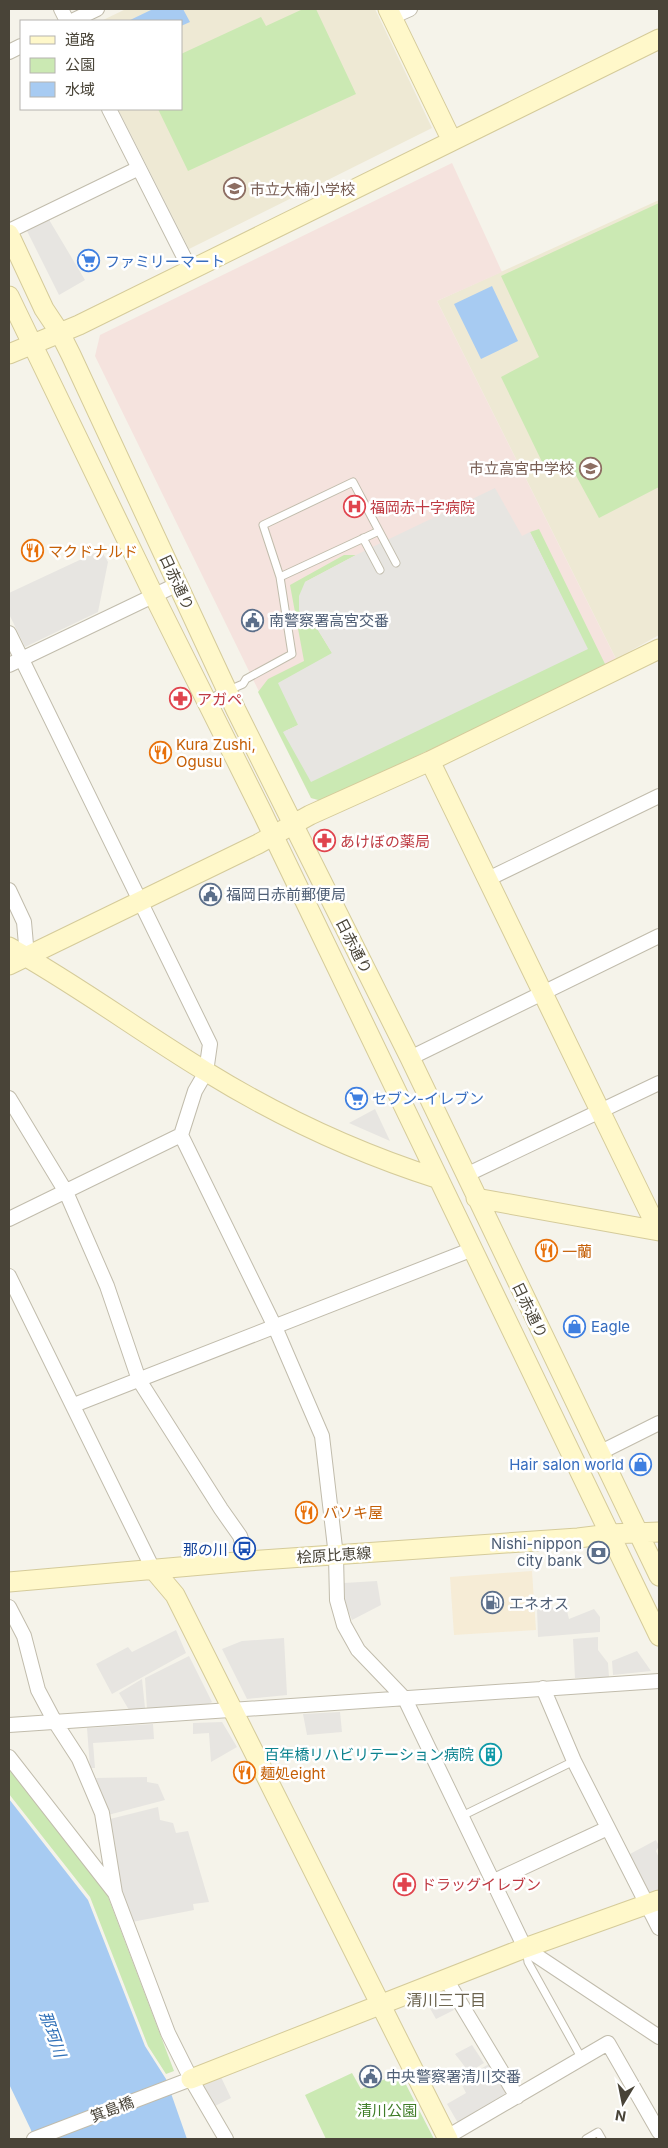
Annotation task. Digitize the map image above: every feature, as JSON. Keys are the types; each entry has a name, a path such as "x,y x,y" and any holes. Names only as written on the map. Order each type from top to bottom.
{"street":[{"path":"74,20 97,9"},
{"path":"410,9 390,13 452,141"},
{"path":"9,354 60,333 659,39"},
{"path":"109,110 137,169 190,269"},
{"path":"9,232 137,169"},
{"name":"日赤通り","path":"9,232 44,309 60,333 227,690 410,1058 659,1576"},
{"name":"日赤通り","path":"9,296 34,343 44,369 439,1178 659,1636"},
{"path":"15,662 178,584"},
{"path":"9,633 15,662 140,901 210,1044 206,1072 196,1091 181,1135 9,1219"},
{"path":"9,964 272,836 292,824 430,761 659,649"},
{"path":"430,761 659,1231"},
{"path":"488,879 659,796"},
{"path":"9,890 24,922 27,956"},
{"path":"410,1058 659,936"},
{"path":"9,946 206,1072 316,1131 392,1164 439,1178"},
{"path":"466,1175 659,1082"},
{"path":"9,1098 66,1192 107,1286 139,1380 240,1536 248,1560"},
{"path":"181,1135 275,1327 322,1436 336,1556 337,1600 344,1625 358,1650 405,1698 526,1948 659,2037"},
{"path":"476,1198 659,1231"},
{"path":"74,1405 473,1249"},
{"path":"9,1276 74,1405 152,1569 175,1595 381,2005 446,2139 608,2043 659,2132"},
{"path":"599,1452 659,1423"},
{"name":"桧原比恵線","path":"9,1582 248,1560 336,1556 610,1534 659,1532"},
{"path":"9,1607 24,1636 38,1690 55,1722 79,1760 102,1813 112,1865 115,1893 168,2033 191,2079 226,2139"},
{"path":"9,1725 659,1681"},
{"path":"543,1688 574,1761 608,1828 653,1902 659,1928"},
{"path":"9,1757 115,1893"},
{"path":"494,1881 608,1828"},
{"path":"191,2079 526,1948 653,1902"},
{"path":"446,1979 517,2097"},
{"name":"箕島橋","path":"34,2139 191,2079"}],"lane":[{"path":"206,700 243,684 246,679 292,654 280,577 263,525 353,482 396,563"},
{"path":"280,577 379,531"},
{"path":"364,538 380,570"},
{"path":"462,1816 574,1761"},
{"path":"526,1948 528,1962 582,2059"},
{"path":"586,2139 598,2132 602,2139"}],"shaded area":[{"name":"市立大楠小学校","path":"126,9 375,9 432,128 189,249 119,110 182,110 182,20 103,20"},
{"name":"福岡赤十字病院","path":"452,163 502,272 437,301 616,659 606,666 322,801 311,798 95,356 100,335"},
{"name":"市立高宮中学校","path":"659,200 659,635 616,659 437,301"},
{"path":"48,218 85,280 59,295 26,229"},
{"path":"495,488 522,536 530,532 588,649 311,782 283,732 298,725 278,683 332,653 318,630 303,621 299,610 299,596 305,582 356,555"},
{"path":"101,550 108,562 98,612 25,647 9,614 9,593"},
{"path":"375,1109 390,1141 349,1123"},
{"name":"エネオス","path":"532,1571 536,1630 454,1635 450,1577"},
{"path":"377,1581 381,1605 352,1620 345,1603 344,1583"},
{"path":"566,1607 569,1619 594,1609 600,1617 600,1632 538,1637 537,1608"},
{"path":"176,1630 186,1653 112,1694 96,1664 128,1647 132,1652"},
{"path":"598,1637 598,1650 608,1663 609,1677 575,1678 573,1639"},
{"path":"284,1638 287,1695 247,1699 222,1649 242,1641"},
{"path":"637,1651 651,1671 613,1675 612,1661"},
{"path":"189,1656 212,1702 207,1705 147,1709 145,1678"},
{"path":"142,1679 145,1708 129,1710 119,1693"},
{"path":"340,1712 342,1732 307,1735 303,1714"},
{"path":"222,1722 237,1747 211,1762 209,1733 193,1734 193,1723"},
{"path":"153,1724 154,1739 93,1743 95,1768 90,1768 87,1728"},
{"path":"147,1777 147,1782 158,1784 165,1800 108,1815 96,1778"},
{"path":"158,1807 160,1820 173,1823 176,1833 188,1831 209,1902 193,1904 194,1910 132,1922 120,1885 110,1819"},
{"path":"656,1840 659,1846 656,1851 659,1858 659,1892 647,1896 630,1854"},
{"path":"444,1991 454,2010 436,2019 423,1996"},
{"path":"472,2045 484,2063 469,2072 455,2054"},
{"path":"489,2064 507,2096 458,2123 447,2104 466,2093 460,2081"},
{"path":"220,2075 231,2098 215,2106 198,2083"}],"green space":[{"path":"303,9 316,9 356,94 188,171 158,110 182,110 182,54 261,17 266,26"},
{"path":"659,203 659,487 599,518 567,459 545,468 501,377 539,357 501,276"},
{"path":"539,529 606,666 322,801 311,798 258,692 268,679 304,661 290,585 344,555 356,555 305,582 303,621 318,630 332,653 298,725 283,732 587,649 530,532"},
{"path":"9,1767 107,1894 174,2071 166,2074 148,2046 90,1897 9,1794"},
{"name":"清川公園","path":"352,2073 361,2089 400,2073 434,2139 326,2139 305,2095"}],"water":[{"path":"153,9 183,9 190,22 182,26 182,20 130,20"},
{"path":"492,286 518,341 481,359 454,304"},
{"name":"那珂川","path":"9,1799 88,1900 145,2046 166,2079 187,2139 33,2139 31,2130 9,2084"}],"place":[{"name":"市立大楠小学校","path":"234,189"},
{"name":"ファミリーマート","path":"89,261"},
{"name":"市立高宮中学校","path":"590,468"},
{"name":"福岡赤十字病院","path":"354,507"},
{"name":"マクドナルド","path":"32,551"},
{"name":"南警察署高宮交番","path":"253,620"},
{"name":"アガペ","path":"181,699"},
{"name":"Kura Zushi, Ogusu","path":"160,753"},
{"name":"あけぼの薬局","path":"324,841"},
{"name":"福岡日赤前郵便局","path":"210,894"},
{"name":"セブン-イレブン","path":"356,1098"},
{"name":"一蘭","path":"546,1251"},
{"name":"Eagle","path":"575,1326"},
{"name":"Hair salon world","path":"640,1464"},
{"name":"バソキ屋","path":"307,1512"},
{"name":"那の川","path":"244,1549"},
{"name":"Nishi-nippon city bank","path":"598,1552"},
{"name":"エネオス","path":"493,1603"},
{"name":"百年橋リハビリテーション病院","path":"490,1754"},
{"name":"麺処eight","path":"244,1773"},
{"name":"ドラッグイレブン","path":"405,1884"},
{"name":"中央警察署清川交番","path":"370,2076"}],"district":[{"name":"清川三丁目","path":"446,2000"}]}
